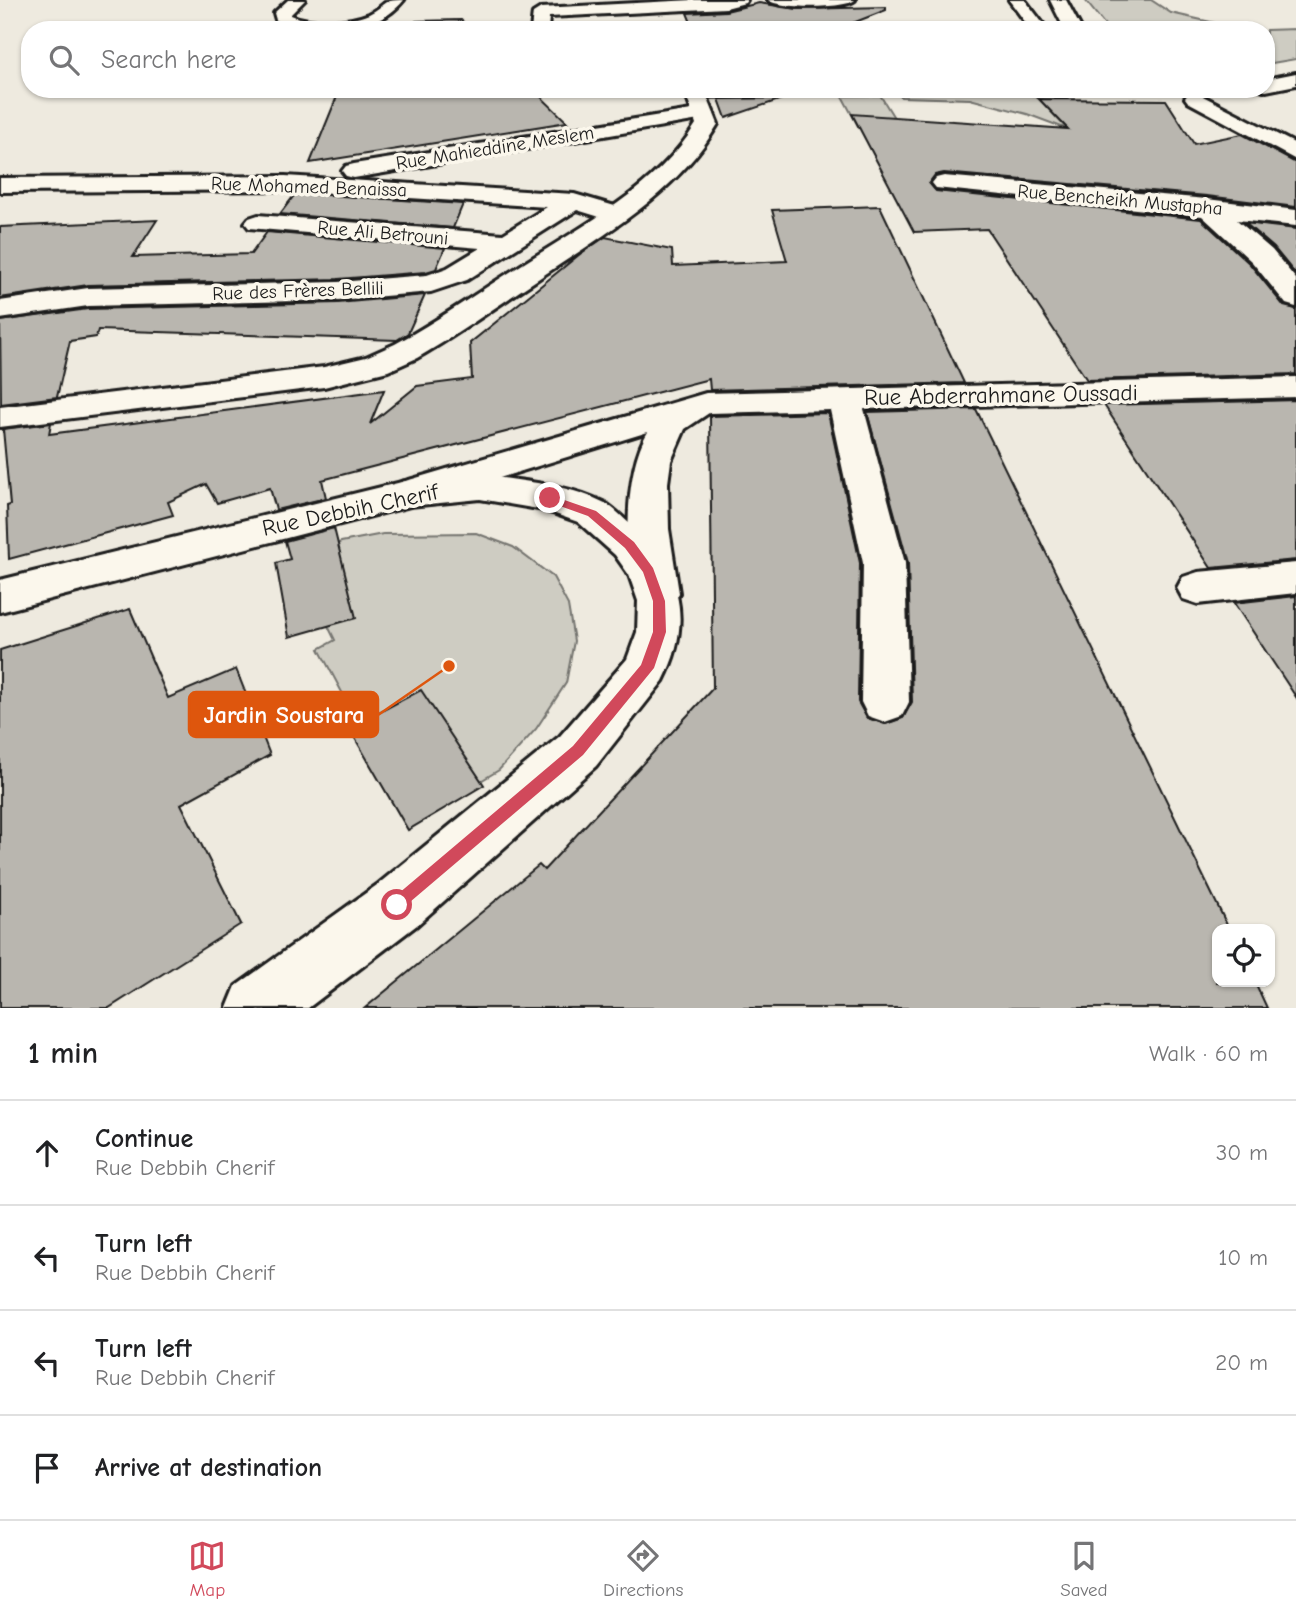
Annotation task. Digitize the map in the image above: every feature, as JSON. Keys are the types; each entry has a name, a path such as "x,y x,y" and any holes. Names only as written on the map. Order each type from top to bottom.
{"street":[{"path":"290,21 282,17 282,13 297,0"},
{"path":"348,21 378,16 396,0"},
{"path":"550,21 739,0"},
{"path":"776,0 847,0"},
{"path":"1017,0 1033,21"},
{"path":"1058,0 1069,21"},
{"path":"1275,83 1296,79"},
{"path":"0,417 324,377 377,364 426,340 616,214 676,167 694,148 707,124 698,98 614,112"},
{"name":"Rue Mahieddine Meslem","path":"285,183 698,98"},
{"path":"1195,98 1296,153"},
{"name":"Rue Mohamed Benaissa","path":"0,185 285,183 574,201 616,214"},
{"name":"Rue Bencheikh Mustapha","path":"944,183 1207,207 1296,218"},
{"name":"Rue des Frères Bellili","path":"0,310 88,297 413,286 457,274 574,201"},
{"path":"1207,207 1262,256 1296,298"},
{"name":"Rue Ali Betrouni","path":"258,223 509,242"},
{"name":"Rue Abderrahmane Oussadi","path":"410,492 702,404 1296,387"},
{"path":"845,399 884,563 885,702"},
{"path":"659,601 647,528 651,471 659,440 672,422 702,404"},
{"name":"Rue Debbih Cherif","path":"0,596 410,492 480,487 550,498 592,513 629,545 648,571 659,601 659,632 647,668 578,751 397,905 258,1008"},
{"path":"1198,588 1296,578"}],"shaded area":[{"path":"1085,0 1151,0 1171,13 1206,21 1102,21"},
{"path":"1296,29 1296,59 1275,62 1275,30"},
{"path":"843,98 882,98 898,124 858,126"},
{"path":"936,98 1037,98 1067,129 1027,114 970,99"},
{"path":"476,533 513,547 553,577 568,605 574,641 566,683 536,729 499,770 437,807 374,705 354,715 319,649 335,640 297,563 341,542 383,534"}],"building":[{"path":"759,3 797,9 886,7 886,10 858,21 690,21 687,13 726,11"},
{"path":"336,98 542,98 567,122 310,163"},
{"path":"782,98 785,98 726,118 719,99"},
{"path":"1039,99 1166,100 1194,144 1242,134 1296,163 1296,207 1207,196 944,173 935,175 929,183 936,191 1201,219 1250,264 1284,306 1296,309 1296,374 1087,380 987,229 914,232 852,114 1068,129"},
{"path":"296,193 463,204 453,228 280,214"},
{"path":"880,206 964,383 710,390 709,379 322,480 326,498 276,510 270,488 217,503 206,484 168,502 173,515 9,559 7,506 10,505 3,429 51,423 49,434 384,390 370,424 417,386 472,379 470,343 605,237 672,250 673,266 787,261 772,210"},
{"path":"157,220 133,257 251,254 267,232 445,248 436,269 426,272 338,279 88,285 0,298 0,227"},
{"path":"1245,223 1296,229 1296,275 1274,248"},
{"path":"425,295 408,333 397,340 98,330 96,337 70,341 57,397 1,404 0,321 88,309 338,303"},
{"path":"1296,400 1296,560 1211,568 1104,405"},
{"path":"976,409 1227,924 1212,924 1212,987 1257,987 1267,1008 365,1008 539,865 544,870 713,688 710,416 828,413 860,563 858,702 867,718 886,724 903,718 912,702 908,563 867,412"},
{"path":"334,528 356,618 289,637 276,563 290,559 285,541"},
{"path":"1296,596 1296,697 1234,603"},
{"path":"130,609 168,698 236,669 270,755 181,804 241,924 109,1008 0,1008 0,650"},
{"path":"421,690 484,785 408,830 349,728"}],"place":[{"name":"Jardin Soustara","path":"449,666"}],"route":[{"path":"397,905 578,751 647,668 659,632 659,601 648,571 629,545 592,513 550,498"}]}
